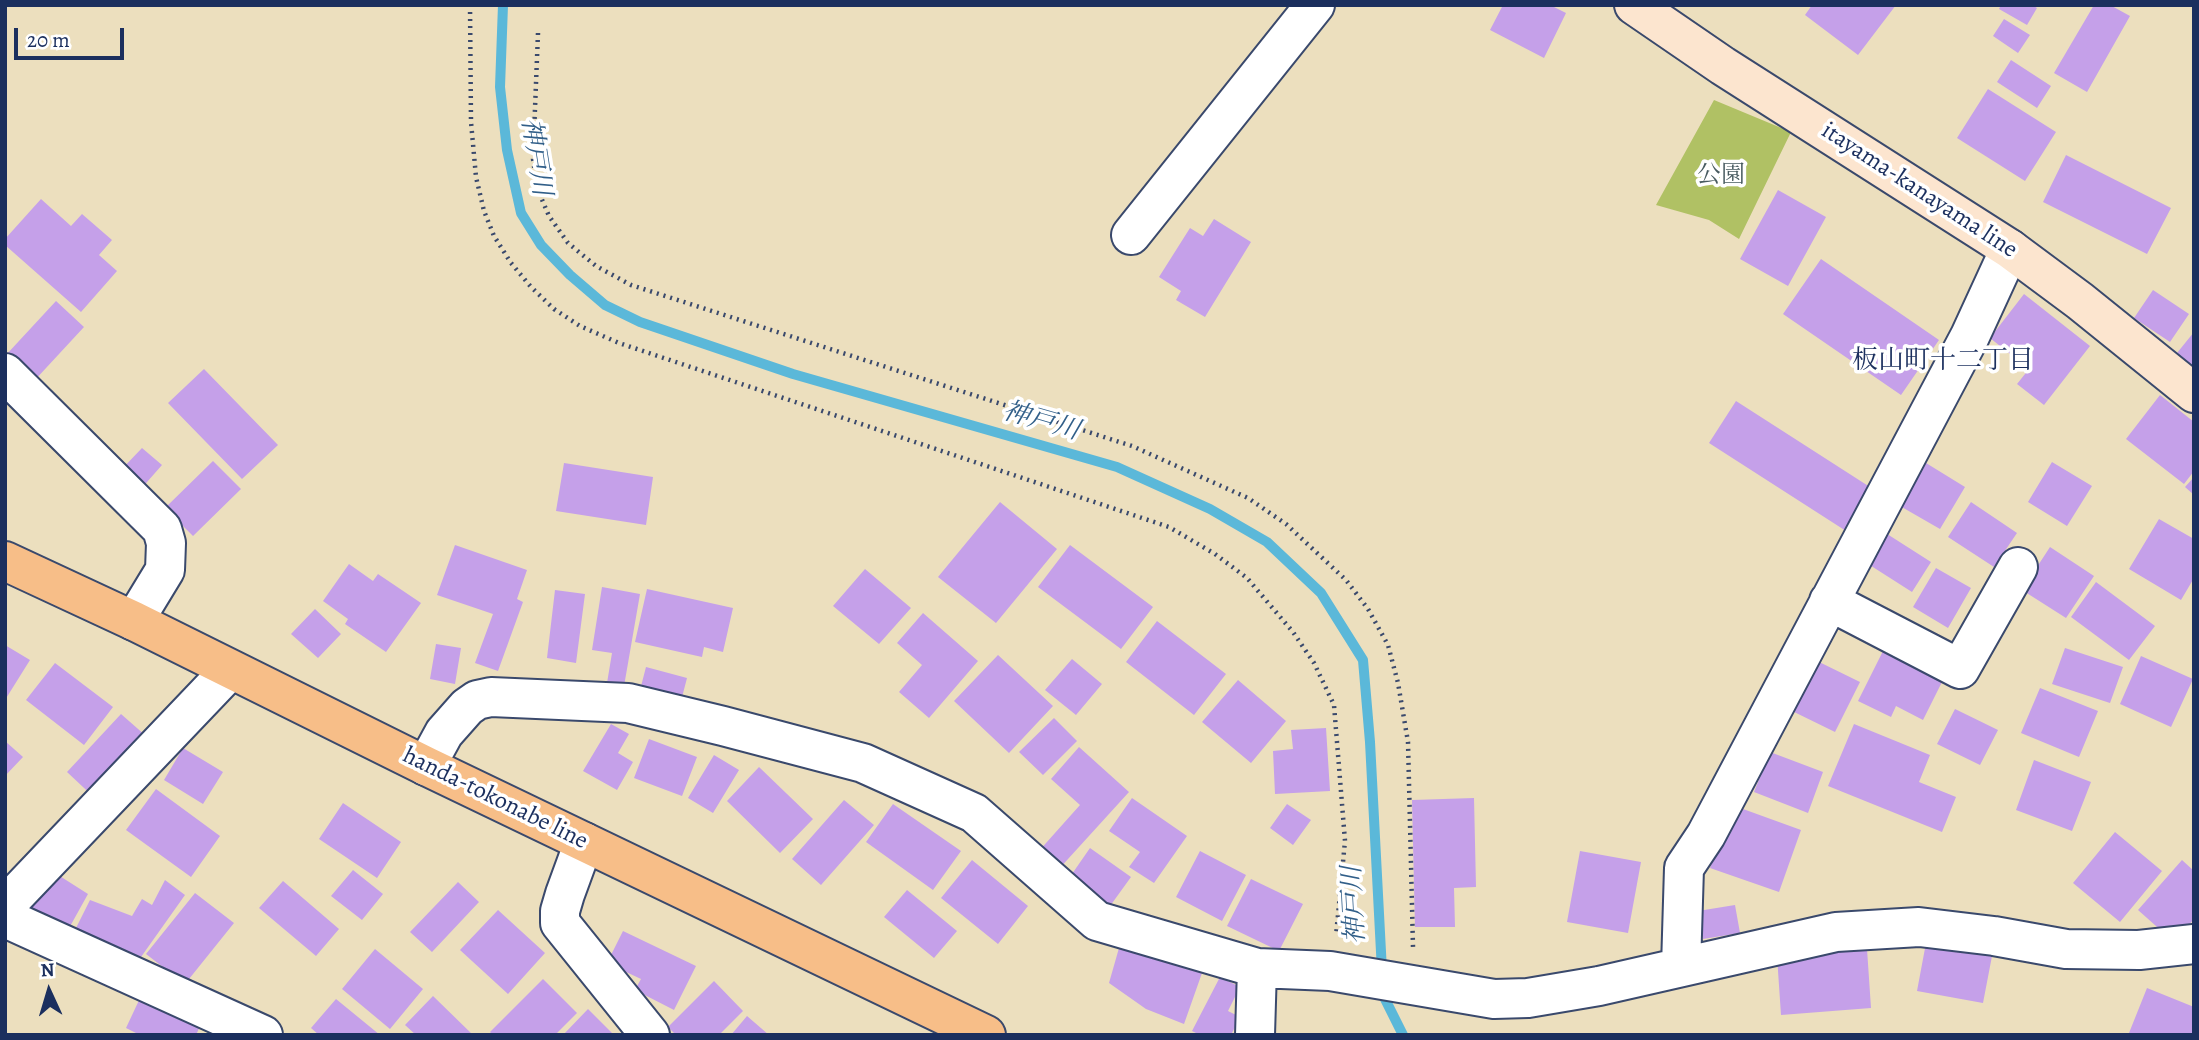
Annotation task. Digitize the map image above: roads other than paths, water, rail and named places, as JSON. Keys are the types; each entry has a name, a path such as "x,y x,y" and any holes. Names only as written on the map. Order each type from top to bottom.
{"main road":[{"name":"itayama-kanayama line","path":"1634,5 1723,66 2010,249 2080,301 2194,393"},
{"name":"handa-tokonabe line","path":"5,561 986,1035"}],"street":[{"path":"1131,235 1315,5"},
{"path":"1681,967 1684,868 1706,835 1970,336 2010,249"},
{"path":"5,373 162,529 166,543 165,570 134,621"},
{"path":"1829,601 1960,669 2018,567"},
{"path":"5,906 230,670"},
{"path":"426,766 444,733 467,707 477,700 491,698 628,703 863,763 974,813 1097,921 1257,968 1340,973 1494,999 1528,999 1599,986 1836,932 1919,927 2066,948 2138,950 2194,944"},
{"path":"584,842 560,911 561,922 650,1035"},
{"path":"5,918 263,1035"},
{"path":"1255,1035 1257,968"}],"waterway":[{"name":"神戸川","path":"503,5 500,87 507,150 521,213 541,245 605,305 640,322 793,374 1117,467 1210,509 1267,542 1321,593 1363,660 1382,971"},
{"name":"神戸川","path":"1383,988 1383,995 1403,1035"}],"district":[{"name":"板山町十二丁目","path":"1943,362"}],"park label":[{"name":"公園","path":"1721,176"}]}
